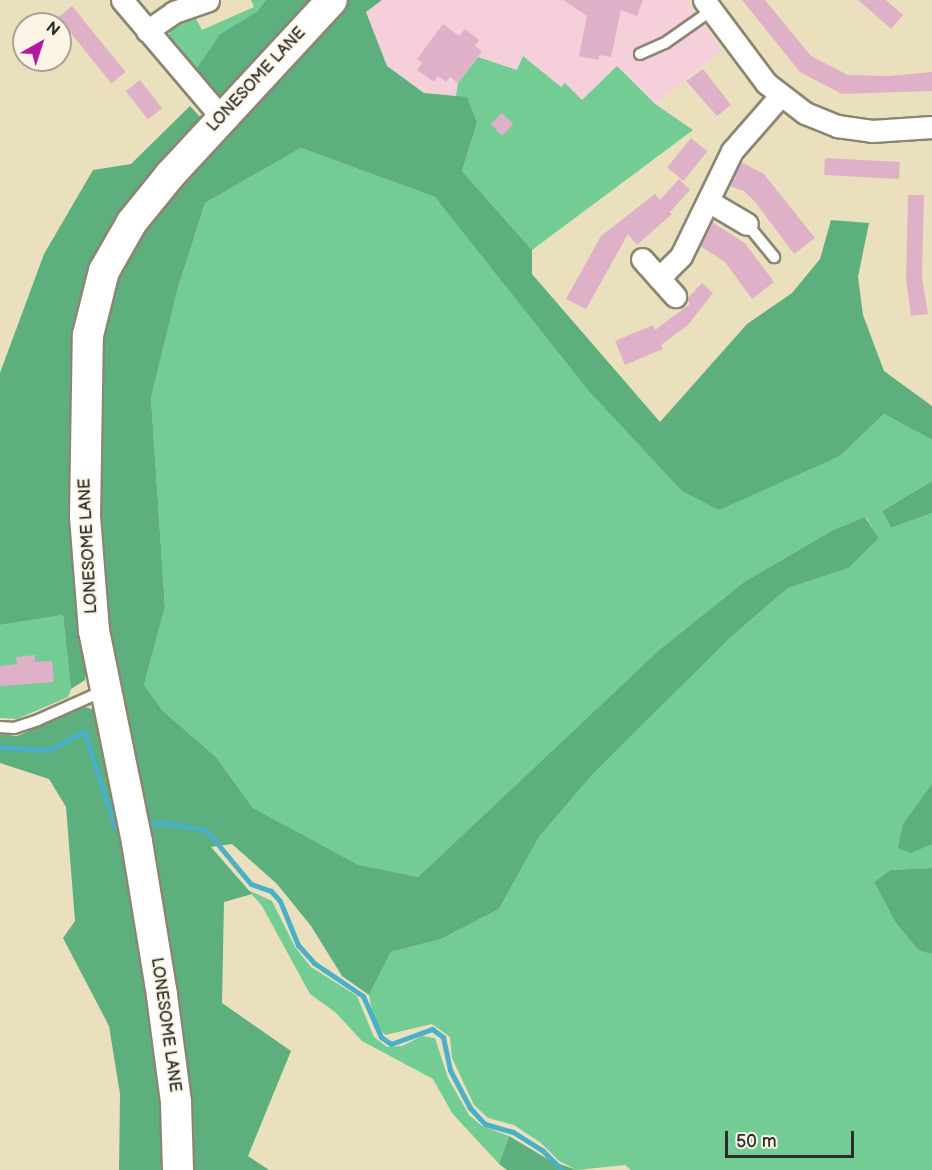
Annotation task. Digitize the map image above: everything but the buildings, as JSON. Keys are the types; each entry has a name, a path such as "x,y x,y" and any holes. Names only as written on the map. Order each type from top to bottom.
{"street":[{"path":"122,0 222,118"},
{"path":"147,31 174,12 208,0"},
{"name":"LONESOME LANE","path":"178,1170 174,1092 137,842 103,691 85,516 88,335 104,271 132,222 222,118 332,0"},
{"path":"708,5 765,83 805,113 837,126 872,131 932,127"},
{"path":"659,278 681,256 732,151 780,96"},
{"path":"708,201 747,224"},
{"path":"642,259 675,296"}],"lane":[{"path":"640,54 665,43 708,5"},
{"path":"747,224 774,257"},
{"path":"0,727 14,728 38,720 103,691"}],"shaded area":[{"path":"382,0 686,0 722,50 656,103 693,130 532,250 424,93 387,66 366,12"}],"green space":[{"path":"251,0 266,0 258,12 220,34 194,72 168,38 171,27 194,15 202,30 254,7"},
{"path":"266,0 319,0 226,98 212,94 194,72 220,34 257,12"},
{"path":"343,0 382,0 366,12 387,66 424,93 467,97 477,123 462,171 532,250 532,274 660,422 747,324 792,293 820,259 831,220 869,223 858,277 863,315 884,371 932,406 932,440 884,414 840,456 719,510 682,491 589,391 435,197 301,148 205,203 178,288 151,398 165,607 144,685 163,711 216,757 253,808 358,865 418,877 659,650 744,582 833,530 865,517 879,538 849,568 788,588 731,637 593,774 539,837 499,909 441,939 391,952 369,995 342,976 311,926 277,884 232,844 211,847 252,894 224,902 222,1003 291,1051 248,1156 269,1170 119,1170 120,1094 109,1026 63,938 75,921 66,807 49,779 0,763 0,734 17,736 85,707 99,711 115,691 100,570 97,345 112,274 139,227"},
{"path":"523,56 561,87 565,83 582,100 617,66 655,104 693,130 532,250 462,171 477,123 456,96 458,83 478,57 517,70"},
{"path":"190,106 204,121 97,268 88,660 85,680 71,689 63,615 0,625 0,373 44,254 93,170 131,164"},
{"path":"301,148 435,197 682,491 840,456 884,414 932,440 932,481 882,511 891,528 932,513 932,868 890,870 874,882 895,922 919,951 932,954 932,1170 631,1170 625,1165 577,1170 559,1161 541,1143 514,1125 488,1118 474,1105 452,1058 450,1037 432,1024 385,1035 374,1022 369,995 391,952 441,939 499,909 539,837 593,774 731,637 788,588 849,568 879,538 866,517 833,530 744,582 659,650 418,877 358,866 253,808 216,757 163,711 144,685 165,607 151,398 178,288 205,203"},
{"path":"932,481 932,513 891,528 882,511"},
{"path":"63,615 71,689 68,697 17,719 0,718 0,625"},
{"path":"932,784 932,844 911,853 898,848 903,824"},
{"path":"932,868 932,954 919,951 895,922 874,882 890,870"},
{"path":"248,890 272,901 295,947 311,967 357,996 374,1037 387,1047 402,1046 422,1036 435,1038 448,1078 469,1115 482,1126 509,1136 499,1164 452,1113 433,1079 362,1041 335,1012 310,994 262,906"},
{"path":"509,1136 551,1161 577,1170 507,1170 499,1164"}],"waterway":[{"path":"0,747 49,750 84,731 115,827 124,826"},
{"path":"142,825 164,823 206,830 251,884 271,891 280,901 298,945 314,963 363,996 381,1037 391,1044 432,1029 443,1037 450,1070 470,1108 485,1124 513,1132 543,1151 562,1170"}]}
